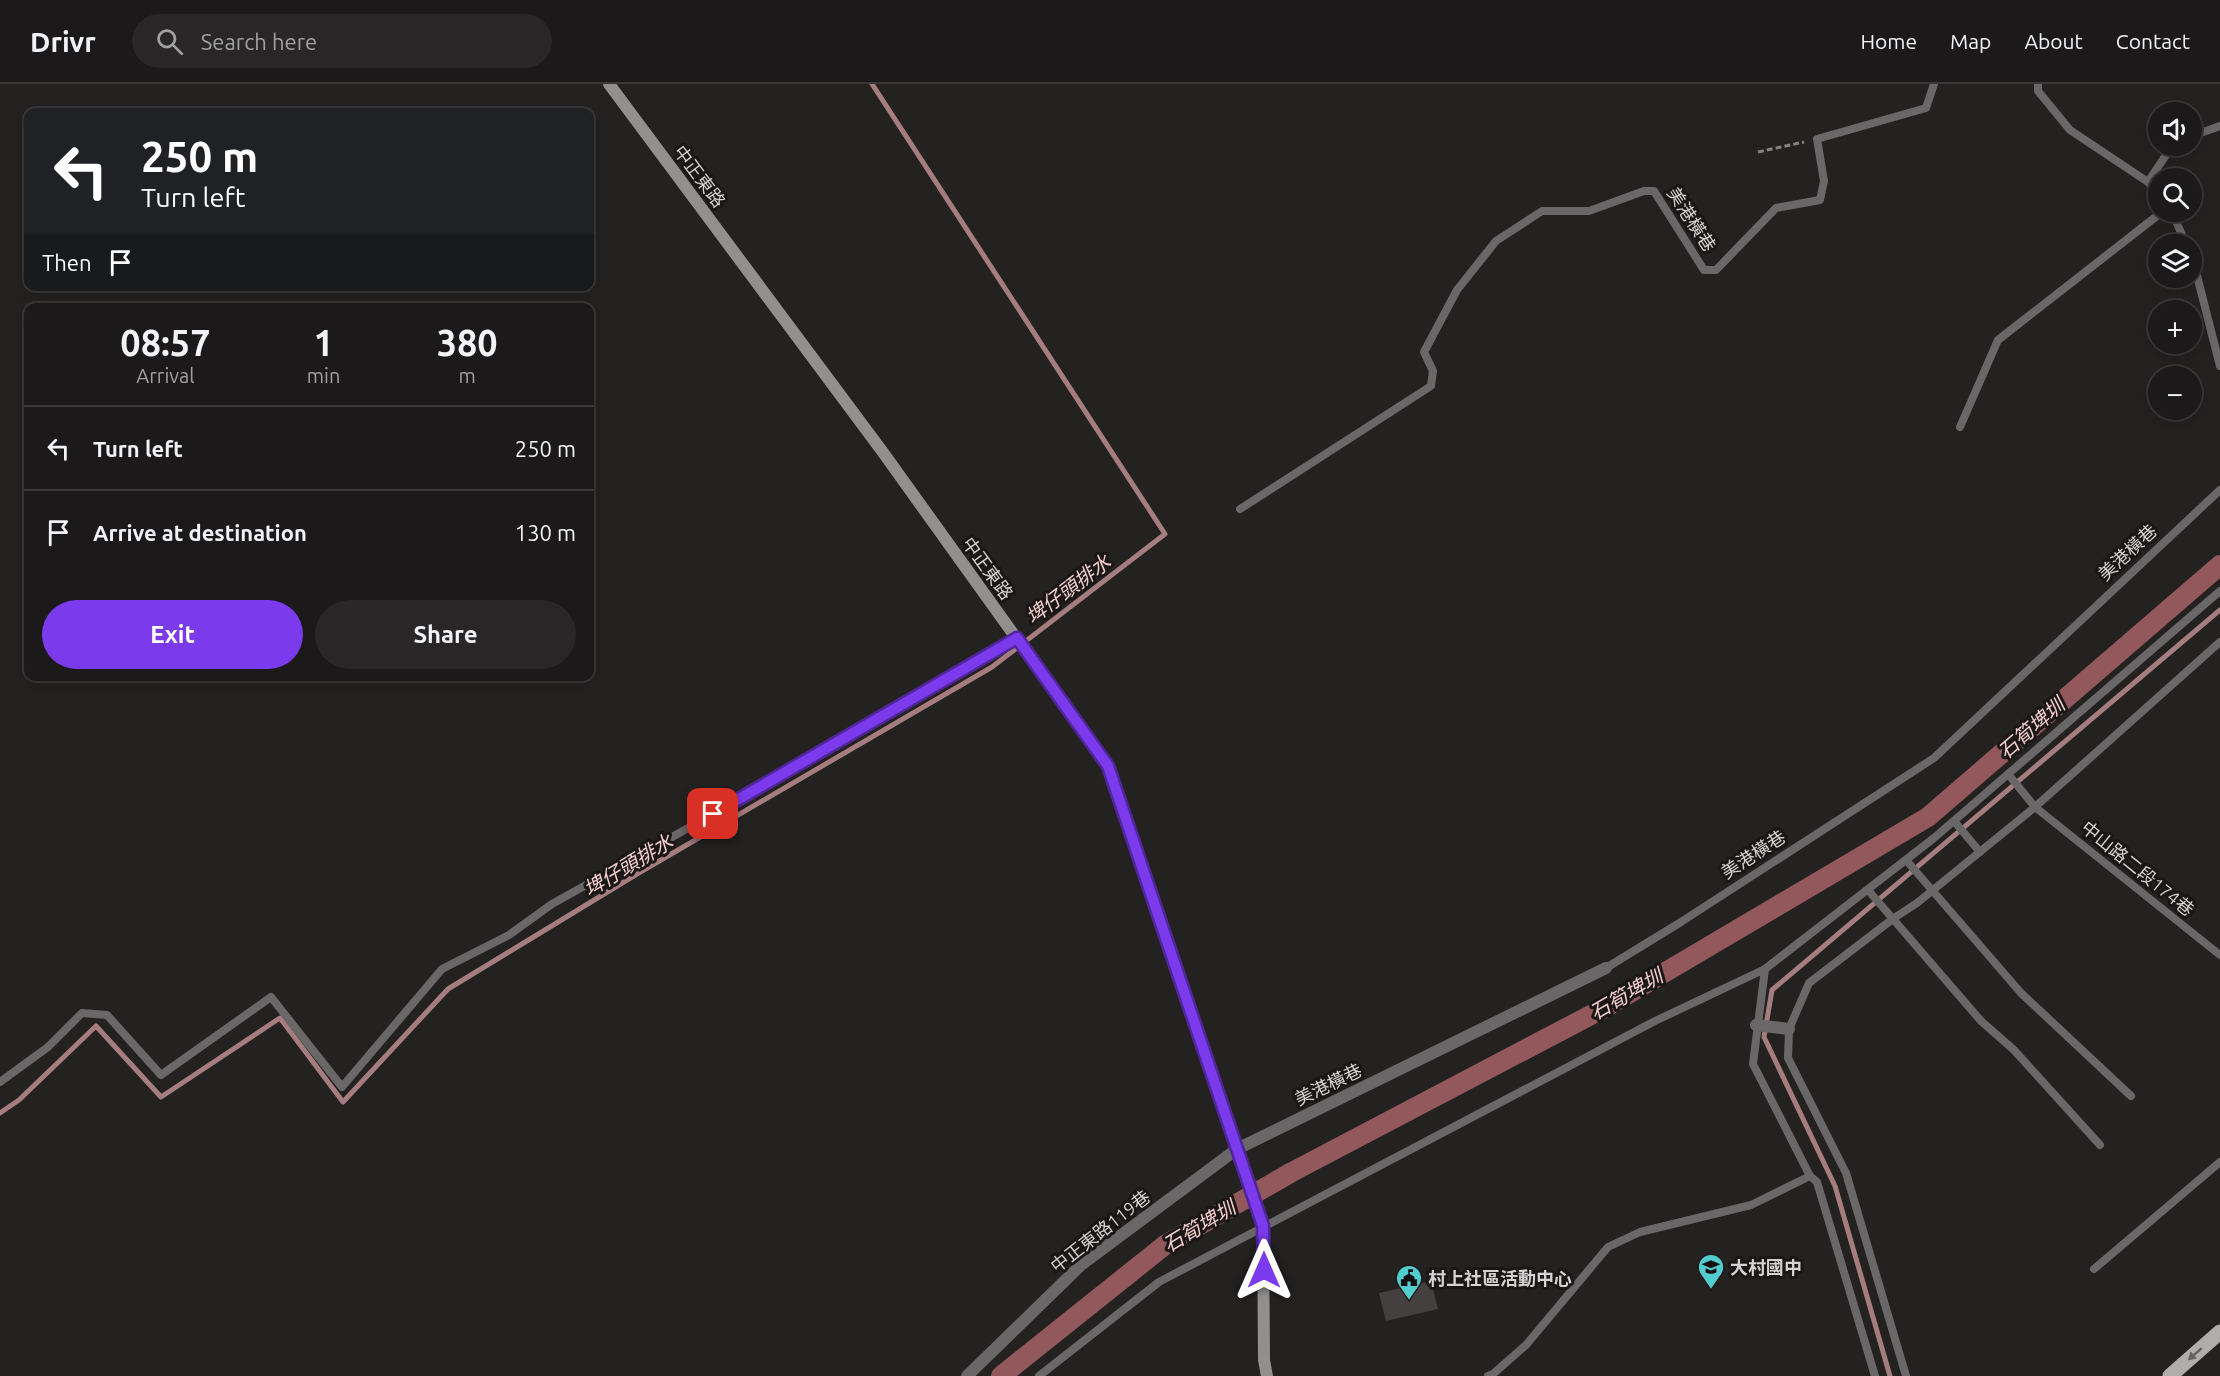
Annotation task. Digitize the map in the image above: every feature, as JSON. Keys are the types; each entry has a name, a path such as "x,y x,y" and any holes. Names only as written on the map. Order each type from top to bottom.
{"main road":[{"name":"中正東路","path":"609,84 875,441 1108,766 1263,1226 1264,1360 1267,1376"},
{"path":"2170,1376 2220,1332"}],"street":[{"name":"美港橫巷","path":"1237,1149 1606,968"},
{"path":"1756,1025 1789,1029"},
{"name":"中正東路119巷","path":"968,1376 1081,1265 1237,1149"}],"lane":[{"path":"1817,139 1926,108 1934,84"},
{"path":"2038,84 2038,91 2070,130 2148,182"},
{"path":"2202,132 2220,126"},
{"name":"美港橫巷","path":"1240,509 1431,386 1433,371 1424,352 1457,290 1496,241 1542,211 1589,211 1644,191 1654,191 1704,270 1716,270 1776,208 1820,200 1824,181 1817,139"},
{"path":"1960,427 1998,340 2149,222"},
{"path":"2200,288 2220,366"},
{"name":"美港橫巷","path":"1606,968 1934,758 2220,490"},
{"path":"1039,1376 1159,1282 1655,1022 1765,969 1954,821 2220,591"},
{"path":"0,1082 48,1047 82,1013 107,1015 161,1075 271,998 342,1087 442,969 509,935 552,904 733,803 1017,638"},
{"path":"1906,1376 1846,1173 1788,1058 1789,1029 1809,982 1932,891 2035,807 2220,642"},
{"name":"中山路二段174巷","path":"2008,774 2035,807 2220,955"},
{"path":"1954,821 1980,852"},
{"path":"1906,860 2021,993 2132,1096"},
{"path":"1868,890 1981,1021 2014,1050 2100,1145"},
{"path":"1765,969 1756,1025 1753,1064 1810,1176 1817,1182 1875,1376"},
{"path":"2094,1269 2220,1162"},
{"path":"1488,1376 1526,1345 1608,1247 1640,1232 1751,1205 1810,1176"}],"path":[{"path":"1758,152 1817,139"}],"building":[{"name":"村上社區活動中心","path":"1431,1281 1438,1309 1386,1321 1379,1293"}],"waterway":[{"name":"埤仔頭排水","path":"0,1113 19,1100 96,1026 161,1097 280,1018 343,1102 448,989 637,874 992,667 1165,534 872,84"},
{"name":"石筍埤圳","path":"1001,1376 1165,1245 1292,1172 1608,1006 1928,817 2220,565"},
{"path":"1890,1376 1835,1186 1764,1037 1772,990 2220,610"}],"place":[{"name":"大村國中","path":"1711,1290"},
{"name":"村上社區活動中心","path":"1409,1301"}],"route":[{"path":"713,814 1017,638 1108,766 1263,1226 1264,1270"}]}
